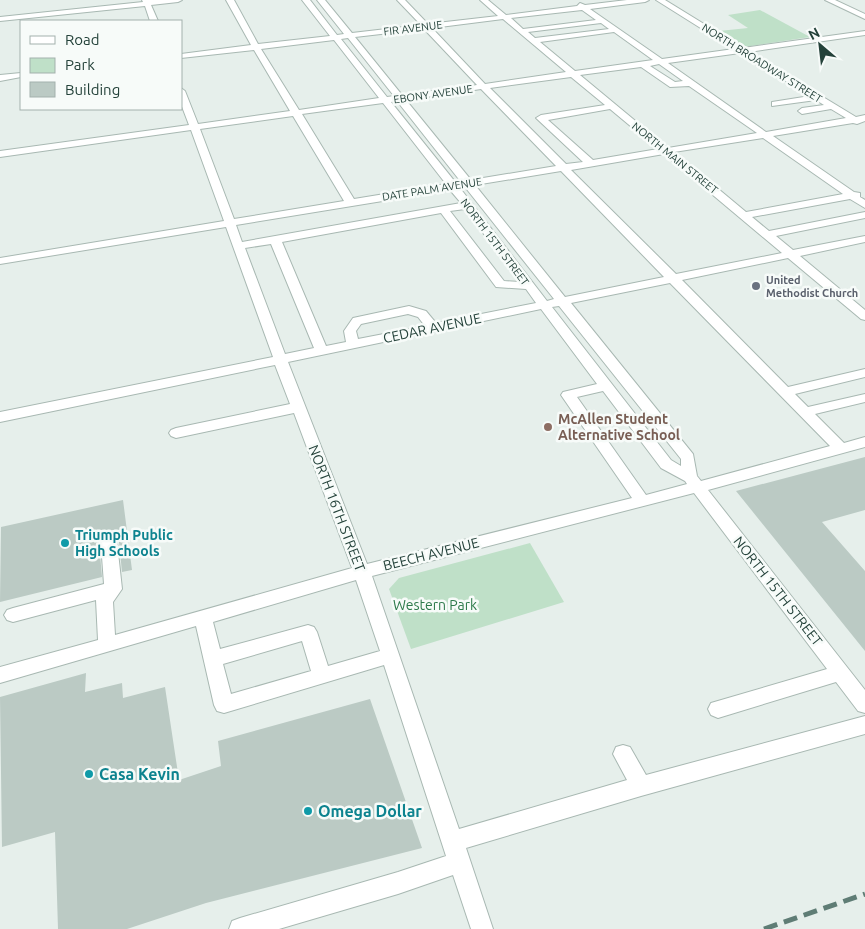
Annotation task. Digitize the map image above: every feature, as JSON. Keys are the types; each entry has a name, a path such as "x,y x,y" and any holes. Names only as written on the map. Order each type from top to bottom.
{"street":[{"path":"0,19 178,0"},
{"path":"230,0 256,47 298,112 351,203"},
{"name":"NORTH 15TH STREET","path":"306,0 453,186 666,464 694,482 840,673 859,688 865,705"},
{"name":"NORTH 15TH STREET","path":"321,0 688,458 694,482"},
{"path":"401,0 428,26 483,86 841,449"},
{"name":"NORTH MAIN STREET","path":"484,0 865,316"},
{"path":"573,0 865,205"},
{"name":"FIR AVENUE","path":"182,56 645,0"},
{"name":"NORTH BROADWAY STREET","path":"660,0 832,106 860,119 865,126"},
{"path":"829,0 865,18"},
{"path":"147,2 154,20"},
{"path":"521,31 604,21"},
{"path":"533,40 616,30"},
{"name":"EBONY AVENUE","path":"0,154 865,33"},
{"path":"642,64 673,85 691,83"},
{"path":"0,78 20,75"},
{"name":"NORTH 16TH STREET","path":"182,94 280,360 362,572 482,929"},
{"path":"775,104 818,97"},
{"path":"590,163 542,118 612,106"},
{"path":"802,111 832,106"},
{"name":"DATE PALM AVENUE","path":"0,261 860,119"},
{"path":"744,215 865,193"},
{"path":"239,246 467,205"},
{"path":"444,210 500,284 529,286"},
{"path":"767,234 865,215"},
{"path":"808,226 808,234 816,240 838,245"},
{"name":"CEDAR AVENUE","path":"0,417 865,239"},
{"path":"274,240 322,351"},
{"path":"353,344 350,331 357,321 409,310 422,314 434,328"},
{"path":"785,392 865,372"},
{"path":"606,386 568,395 642,501"},
{"path":"805,412 865,398"},
{"path":"176,433 298,407"},
{"name":"BEECH AVENUE","path":"0,675 362,572 642,501 694,482 865,442"},
{"path":"107,644 104,601 113,589 109,543"},
{"path":"12,615 113,589"},
{"path":"203,617 224,705 390,656"},
{"path":"213,659 308,632 322,676"},
{"path":"718,709 840,673"},
{"path":"453,841 641,786 865,724"},
{"path":"624,754 641,786"},
{"path":"240,929 398,883 460,862"}],"green space":[{"path":"760,10 810,37 744,47 719,31 748,28 728,15"},
{"name":"Western Park","path":"530,543 564,602 411,649 389,589 399,578"}],"building":[{"path":"865,457 865,510 822,522 865,571 865,651 736,491"},
{"name":"Triumph Public High Schools","path":"123,500 132,570 122,572 119,542 116,537 108,535 102,537 99,543 102,577 0,602 1,527"},
{"path":"86,673 85,692 122,683 123,698 165,687 179,780 221,766 218,741 370,699 422,848 206,903 127,929 58,929 55,832 2,847 0,697"}],"railway":[{"path":"764,929 865,894"}],"place":[{"name":"United Methodist Church","path":"756,286"},
{"name":"McAllen Student Alternative School","path":"548,427"},
{"name":"Triumph Public High Schools","path":"65,543"},
{"name":"Casa Kevin","path":"89,774"},
{"name":"Omega Dollar","path":"308,811"}]}
